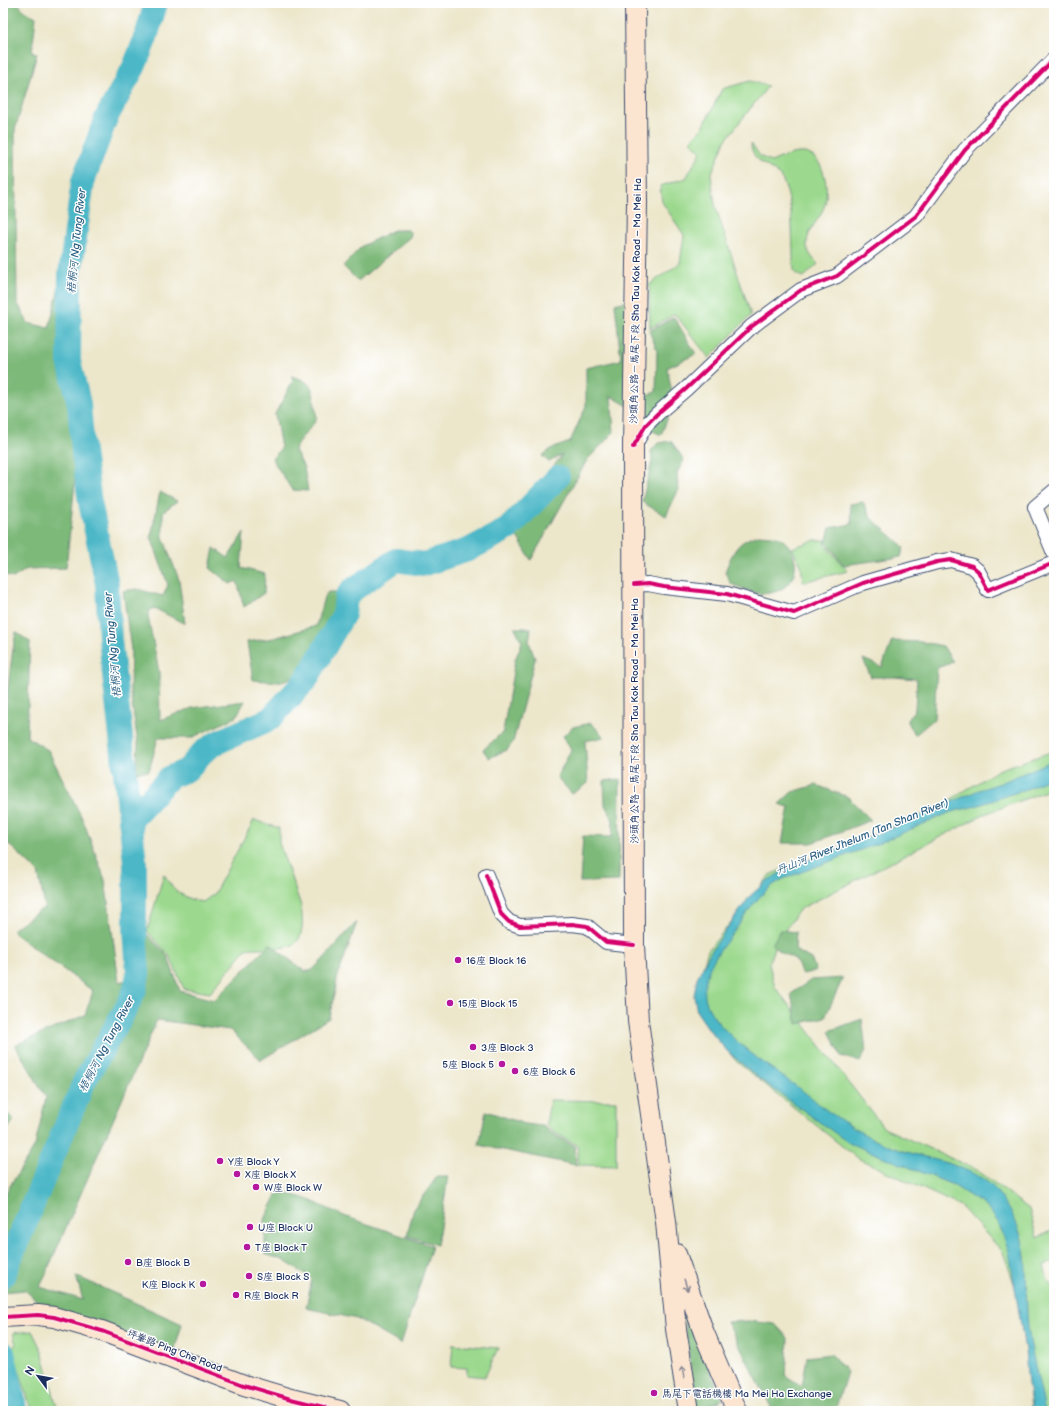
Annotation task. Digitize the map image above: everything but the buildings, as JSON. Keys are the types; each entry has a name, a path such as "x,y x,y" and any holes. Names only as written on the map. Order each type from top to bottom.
{"main road":[{"name":"沙頭角公路－馬尾下段 Sha Tau Kok Road – Ma Mei Ha","path":"635,3 637,203 633,447 634,945 638,1021 666,1222 676,1329 688,1411"},
{"name":"沙頭角公路－馬尾下段 Sha Tau Kok Road – Ma Mei Ha","path":"666,1222 704,1333 737,1411"},
{"name":"坪輋路 Ping Che Road","path":"3,1317 54,1317 102,1332 244,1385 291,1399 340,1411"}],"street":[{"path":"633,447 646,425 751,327 800,290 837,276 916,216 965,150 1054,59"},
{"path":"1054,491 1035,507 1054,553"},
{"path":"634,584 648,584 727,594 794,613 863,582 937,562 951,560 972,566 978,571 988,590 1054,563"},
{"path":"486,875 501,914 509,922 520,926 572,924 587,926 606,942 634,945"}],"green space":[{"path":"3,3 18,3 24,11 36,17 32,52 37,54 15,130 17,302 28,323 49,328 59,288 79,289 73,395 75,482 66,568 27,569 13,578 3,574"},
{"path":"750,81 768,86 725,141 711,175 715,205 751,315 709,358 675,314 650,328 649,285 680,263 684,235 662,202 660,186 686,178 701,152 690,141 703,127 722,89"},
{"path":"751,143 760,156 771,162 791,154 804,153 811,155 817,160 821,167 826,183 826,200 822,211 811,229 807,243 809,252 818,264 804,277 796,274 794,270 792,224 787,191 783,181 775,171 755,156"},
{"path":"394,230 408,230 411,233 410,237 358,281 343,266 362,246"},
{"path":"636,299 628,406 611,396 614,432 587,460 531,560 518,538 499,523 529,498 563,454 549,462 542,456 551,449 570,442 586,406 586,368 621,360 615,304"},
{"path":"674,317 696,354 667,368 674,402 661,435 639,424 641,397 656,392 657,350 649,331"},
{"path":"291,376 303,380 310,386 316,413 316,419 295,450 304,468 308,491 292,490 272,459 281,448 275,414 293,381"},
{"path":"671,441 684,460 677,473 678,491 666,516 642,502 652,461 651,451 658,443"},
{"path":"160,492 177,501 163,512 163,537 179,580 185,624 158,610 150,609 148,616 159,672 160,720 192,708 245,701 236,717 191,738 158,738 149,771 136,772 138,744 130,690 131,650 123,591 137,589 163,596 168,585 151,537"},
{"path":"863,502 871,518 904,547 901,557 844,565 826,543 830,528 852,524 850,504"},
{"path":"244,532 241,568 265,574 264,593 244,607 237,581 230,584 210,568 214,548 228,558"},
{"path":"759,535 774,536 783,540 790,547 794,555 795,563 792,579 779,590 765,594 755,593 731,584 725,572 733,553 737,548 746,540"},
{"path":"815,540 826,540 824,544 848,571 803,582 801,565 792,548"},
{"path":"328,592 343,592 336,624 326,624 300,674 281,682 253,680 247,642 274,638 316,626 324,597"},
{"path":"515,628 531,628 529,642 535,659 513,742 507,750 489,758 483,750 503,732 515,660 522,642"},
{"path":"16,632 30,642 27,737 48,750 83,820 105,880 119,982 140,977 147,934 167,955 180,991 214,1000 270,944 304,971 310,971 319,964 357,922 338,976 329,1018 261,1060 230,1030 157,1020 40,1287 83,1300 76,1276 182,1324 171,1362 54,1317 25,1290 3,1292 3,1197 35,1146 46,1097 15,1045 85,1015 93,991 16,935 13,929 45,907 38,872 3,839 6,709 8,683"},
{"path":"892,641 923,642 943,646 953,662 937,668 934,719 915,735 907,720 915,709 917,679 871,677 863,659 882,667"},
{"path":"591,723 604,737 585,741 588,783 572,794 557,777 571,750 563,736 573,727"},
{"path":"1054,751 1054,788 985,814 800,909 775,944 769,964 775,987 884,1128 977,1170 1029,1209 1037,1238 1054,1229 1054,1262 1044,1265 1048,1281 1054,1289 1054,1411 1031,1411 1022,1306 1003,1252 960,1206 857,1158 737,1062 709,1029 696,990 708,950 771,874 929,813 998,770"},
{"path":"620,779 619,881 580,882 583,836 612,837 613,820 605,805 604,781"},
{"path":"816,785 848,797 871,820 812,843 782,843 789,807 779,804 792,792"},
{"path":"254,820 279,828 279,843 301,906 301,935 296,942 289,946 280,948 246,949 210,993 184,989 169,955 147,931 164,874 171,885 180,893 190,899 203,902 214,894"},
{"path":"780,930 796,932 795,950 811,959 816,971 802,974 795,959 780,952 772,945"},
{"path":"843,978 825,1017 797,1024 791,994 811,980"},
{"path":"862,1019 866,1050 860,1062 841,1056 829,1031"},
{"path":"550,1100 616,1101 616,1166 579,1165 577,1145 553,1132 546,1125"},
{"path":"3,1109 14,1120 3,1136"},
{"path":"486,1111 525,1124 543,1126 553,1134 575,1146 576,1165 479,1145"},
{"path":"1054,1118 1054,1144 1049,1141"},
{"path":"437,1177 448,1177 437,1245 407,1236 414,1208"},
{"path":"279,1191 307,1199 344,1216 432,1246 401,1344 357,1319 306,1308 312,1279 283,1260 265,1254 265,1219"},
{"path":"681,1295 722,1400 696,1411"},
{"path":"749,1321 775,1324 788,1338 786,1376 802,1386 807,1357 831,1354 847,1372 835,1411 773,1411 727,1322"},
{"path":"32,1331 42,1351 58,1411 38,1411 30,1405 12,1348 16,1344 13,1333"},
{"path":"453,1344 498,1348 485,1377 467,1375 467,1368 451,1367"},
{"path":"3,1374 7,1383 19,1390 24,1411 3,1411"}],"water":[{"path":"1054,760 1054,776 1029,788 976,806 951,812 879,843 783,879 773,885 758,899 717,954 709,969 705,985 706,1001 712,1013 735,1040 836,1117 882,1143 953,1165 967,1171 980,1177 995,1189 1013,1217 1020,1233 1024,1249 1029,1335 1045,1411 1033,1411 1009,1251 998,1222 987,1207 953,1185 849,1143 818,1121 760,1079 727,1051 710,1031 697,1012 694,996 697,978 710,953 750,896 767,881 792,866 897,826 979,790 1001,783"}],"waterway":[{"name":"梧桐河 Ng Tung River","path":"3,1276 84,1082 129,1003 135,989 138,974 135,929 135,862 110,639 107,584 90,502 83,452 79,404 69,361 70,274 83,181 106,118 134,67 146,37 156,3"},
{"path":"130,820 170,777 187,770 203,752 218,742 270,719 306,680 344,614 346,598 351,591 396,560 424,564 468,550 508,529 558,477"},
{"name":"梧桐河 Ng Tung River","path":"3,1353 15,1411"}],"cycle path":[{"path":"633,447 646,425 751,327 801,290 837,276 916,216 965,150 1054,59"},
{"path":"634,585 648,584 727,594 794,613 863,583 937,562 951,560 972,566 978,571 988,590 1054,563"},
{"path":"486,875 501,914 509,922 520,926 572,924 587,926 606,942 634,945"},
{"path":"3,1317 38,1315 54,1317 102,1331 244,1385 291,1399 340,1411"}],"place":[{"name":"16座 Block 16","path":"458,960"},
{"name":"15座 Block 15","path":"450,1003"},
{"name":"3座 Block 3","path":"473,1047"},
{"name":"5座 Block 5","path":"502,1064"},
{"name":"6座 Block 6","path":"515,1071"},
{"name":"Y座 Block Y","path":"220,1161"},
{"name":"X座 Block X","path":"237,1174"},
{"name":"W座 Block W","path":"256,1187"},
{"name":"U座 Block U","path":"250,1227"},
{"name":"T座 Block T","path":"247,1247"},
{"name":"B座 Block B","path":"128,1262"},
{"name":"S座 Block S","path":"249,1276"},
{"name":"K座 Block K","path":"203,1284"},
{"name":"R座 Block R","path":"236,1295"},
{"name":"馬尾下電話機樓 Ma Mei Ha Exchange","path":"654,1393"}],"water label":[{"name":"丹山河 River Jhelum (Tan Shan River)","path":"862,836"}]}
